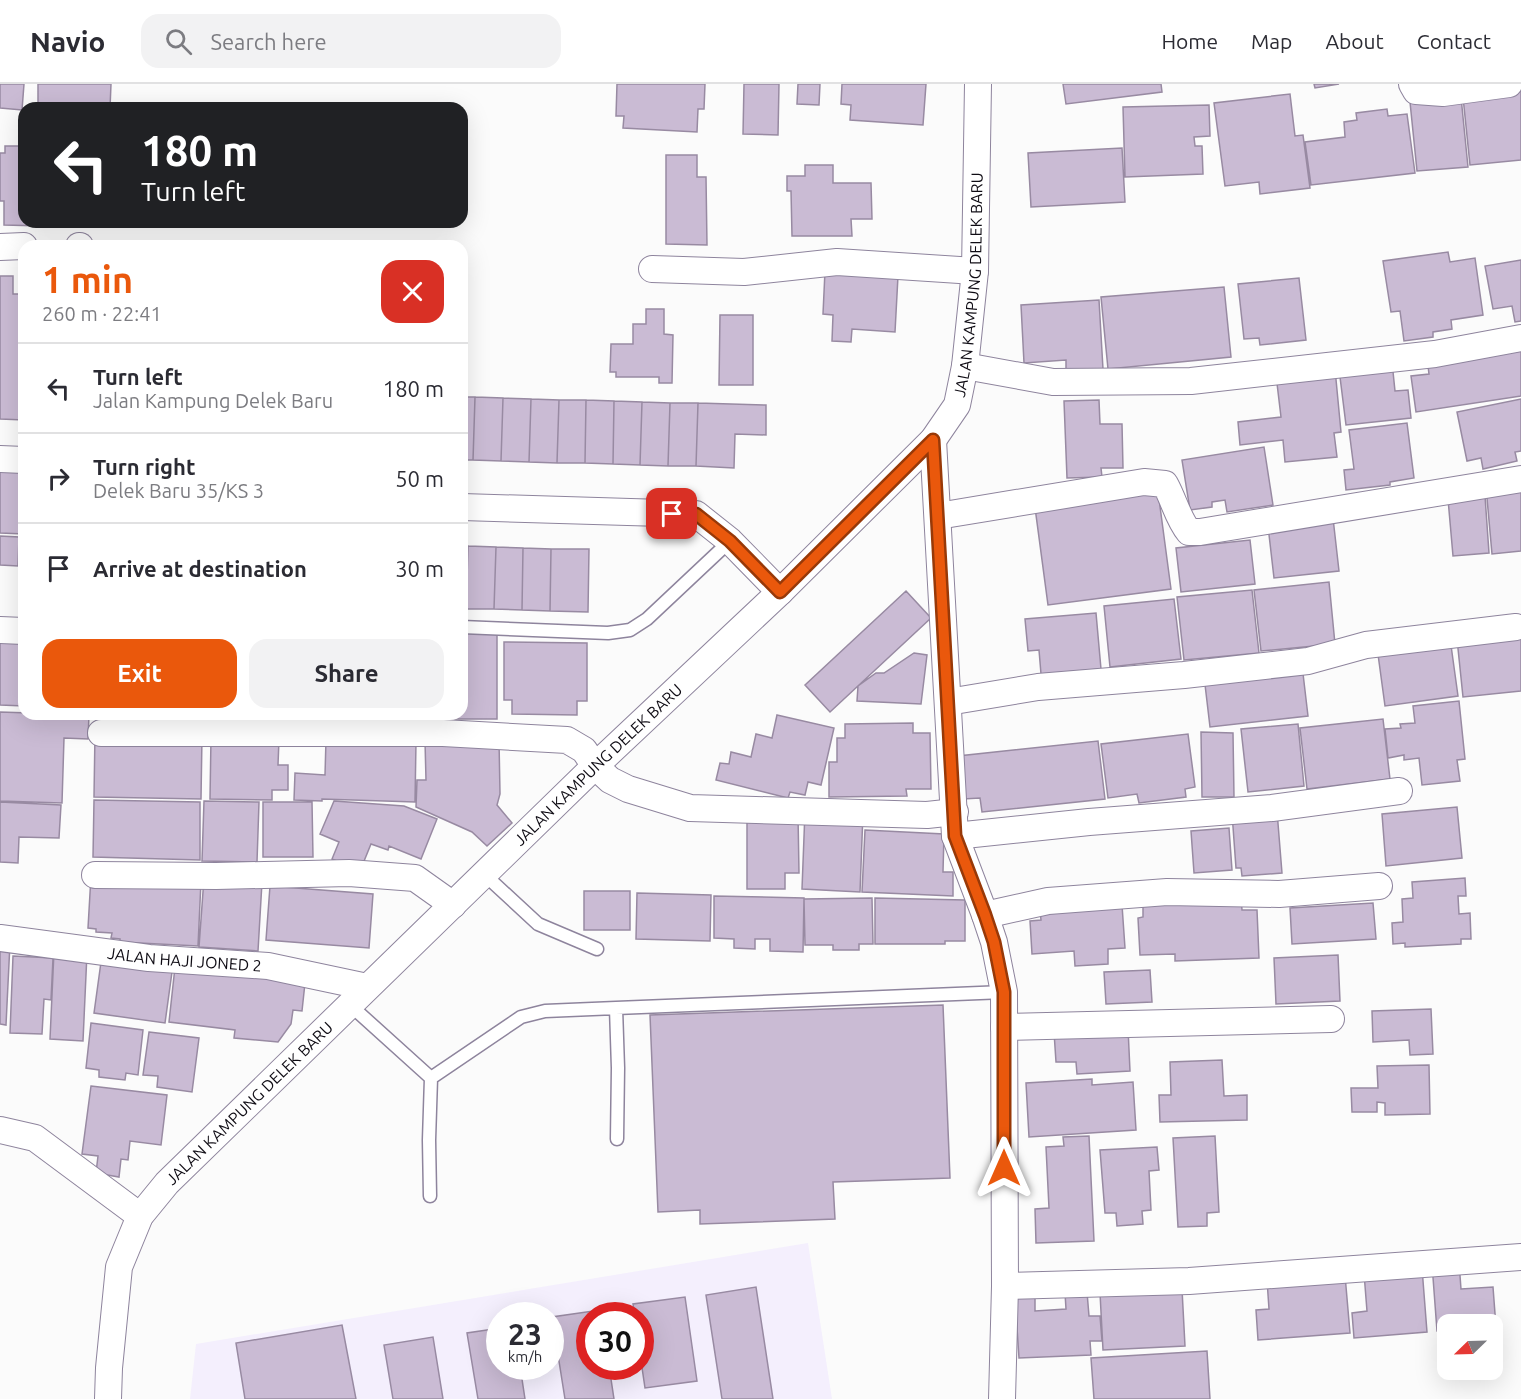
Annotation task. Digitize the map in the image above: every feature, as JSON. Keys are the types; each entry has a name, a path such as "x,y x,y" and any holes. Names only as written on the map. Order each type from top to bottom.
{"street":[{"name":"JALAN KAMPUNG DELEK BARU","path":"108,1399 119,1267 140,1216 167,1183 595,766 780,592 933,440 957,405 965,366 975,270 978,84"},
{"path":"1412,84 1416,91 1443,93 1509,84"},
{"path":"0,247 18,246"},
{"path":"652,269 744,272 837,262 975,270"},
{"path":"965,366 1053,382 1191,381 1435,354 1521,338"},
{"path":"933,440 955,824 994,942 1004,992 1005,1286 1002,1399"},
{"path":"0,459 18,460"},
{"path":"938,516 1144,482 1165,484 1174,500 1182,523 1189,532 1200,532 1521,479"},
{"path":"468,507 696,514 730,541 780,592"},
{"path":"948,702 1038,687 1184,675 1308,661 1366,645 1516,627"},
{"path":"0,630 18,630"},
{"path":"101,733 443,733 567,740 584,750 595,766 610,780 628,789 690,808 927,815 955,824 1089,822 1272,808 1399,791"},
{"path":"95,875 216,876 349,873 415,878 453,905"},
{"path":"985,915 1059,900 1167,892 1279,894 1379,886"},
{"name":"JALAN HAJI JONED 2","path":"0,938 149,958 268,966 358,996"},
{"path":"1004,1027 1331,1019"},
{"path":"0,1130 34,1138 140,1216"},
{"path":"1005,1286 1189,1281 1521,1257"}],"lane":[{"path":"468,627 608,633 630,630 647,619 730,541"},
{"path":"485,875 538,924 597,950"},
{"path":"431,1078 521,1017 544,1011 1004,992"},
{"path":"358,996 431,1078 430,1196"},
{"path":"616,1008 617,1139"}],"shaded area":[{"path":"808,1243 832,1399 190,1399 196,1344"}],"building":[{"path":"0,84 24,84 23,102 18,102 18,110 0,108"},
{"path":"38,84 111,84 110,102 38,102"},
{"path":"617,84 705,84 704,109 698,109 697,132 623,128 624,116 616,116"},
{"path":"744,84 779,84 778,135 743,134"},
{"path":"798,84 820,84 819,105 797,104"},
{"path":"842,84 926,84 923,125 850,120 851,105 841,104"},
{"path":"1063,84 1161,84 1162,92 1066,104"},
{"path":"1314,84 1339,84 1315,88"},
{"path":"1521,91 1521,160 1470,165 1463,97"},
{"path":"1290,94 1295,136 1303,135 1310,188 1260,194 1259,182 1225,186 1214,103"},
{"path":"1461,97 1468,167 1417,171 1410,102"},
{"path":"1209,105 1210,136 1194,137 1195,146 1202,146 1203,174 1125,177 1123,107"},
{"path":"1387,109 1388,116 1407,114 1415,173 1311,185 1305,142 1345,137 1344,122 1357,120 1356,113"},
{"path":"5,146 18,146 18,225 4,225 4,201 0,201 0,153 5,153"},
{"path":"1122,148 1125,202 1031,207 1028,153"},
{"path":"666,155 697,155 697,177 706,177 707,245 666,244"},
{"path":"805,165 833,165 833,183 871,183 872,219 851,219 852,236 792,236 791,191 787,191 787,176 805,176"},
{"path":"1448,252 1450,262 1475,258 1483,315 1451,320 1452,329 1433,332 1433,337 1404,341 1400,311 1391,312 1383,261"},
{"path":"1521,260 1521,321 1515,322 1512,306 1493,309 1485,266"},
{"path":"825,271 898,276 895,332 852,329 851,342 832,341 833,315 823,314"},
{"path":"0,276 13,276 13,294 18,294 18,420 0,419"},
{"path":"1299,278 1306,340 1260,345 1259,338 1244,339 1238,284"},
{"path":"1224,287 1231,357 1108,369 1101,297"},
{"path":"1099,300 1103,369 1066,371 1066,360 1024,363 1021,305"},
{"path":"646,309 664,309 664,334 673,335 672,383 659,383 659,377 616,377 616,372 610,372 611,344 633,344 633,324 646,324"},
{"path":"720,315 753,315 753,385 719,385"},
{"path":"1521,344 1521,396 1416,412 1411,376 1429,374 1427,358"},
{"path":"1392,362 1395,391 1408,390 1411,418 1346,425 1339,369"},
{"path":"1335,369 1341,432 1334,433 1337,457 1285,462 1283,440 1240,445 1238,422 1281,417 1276,375"},
{"path":"468,397 475,397 473,460 468,460"},
{"path":"475,397 503,398 501,461 473,460"},
{"path":"503,398 531,399 529,462 501,461"},
{"path":"531,399 559,400 557,463 529,462"},
{"path":"1521,399 1521,451 1515,452 1517,461 1483,469 1481,458 1467,461 1457,412"},
{"path":"559,400 586,400 585,463 557,463"},
{"path":"586,400 614,401 613,464 585,463"},
{"path":"1099,400 1100,424 1122,424 1123,468 1101,468 1102,477 1067,478 1064,401"},
{"path":"614,401 642,402 640,465 613,464"},
{"path":"642,402 670,403 668,466 640,465"},
{"path":"670,403 698,403 696,466 668,466"},
{"path":"698,403 766,405 766,435 735,434 734,468 696,466"},
{"path":"1407,423 1414,478 1390,482 1390,485 1346,490 1344,470 1354,469 1349,430"},
{"path":"1264,447 1273,505 1227,512 1225,500 1212,502 1212,507 1190,510 1182,460"},
{"path":"0,468 18,469 18,534 0,533"},
{"path":"1157,484 1171,589 1048,605 1034,500"},
{"path":"1521,484 1521,551 1492,554 1486,487"},
{"path":"1485,496 1489,553 1453,556 1448,499"},
{"path":"1333,518 1339,571 1274,578 1268,526"},
{"path":"0,536 18,537 18,566 0,565"},
{"path":"1250,540 1255,584 1181,592 1176,548"},
{"path":"468,546 496,547 494,609 468,609"},
{"path":"496,547 523,548 522,610 494,609"},
{"path":"523,548 551,549 550,611 522,610"},
{"path":"551,549 589,549 588,612 550,611"},
{"path":"1329,582 1335,644 1261,651 1254,590"},
{"path":"1252,590 1259,653 1184,660 1177,597"},
{"path":"906,591 931,618 830,712 805,685"},
{"path":"1174,599 1181,659 1110,667 1104,606"},
{"path":"1096,613 1101,669 1041,674 1039,650 1028,651 1025,619"},
{"path":"1521,631 1521,691 1463,697 1457,639"},
{"path":"468,633 497,633 497,719 468,719"},
{"path":"0,637 18,638 18,706 0,705"},
{"path":"1450,638 1458,696 1385,706 1377,647"},
{"path":"504,642 587,643 587,701 577,701 577,715 512,714 512,700 504,700"},
{"path":"914,653 927,655 921,704 857,701 858,686 876,673 884,673"},
{"path":"1302,665 1308,716 1210,727 1204,676"},
{"path":"1459,701 1465,759 1457,760 1460,781 1422,785 1419,758 1404,760 1404,755 1388,758 1385,729 1401,728 1400,724 1415,723 1413,706"},
{"path":"0,712 18,713 18,720 89,720 88,739 64,738 62,803 0,801"},
{"path":"777,715 834,728 821,785 808,782 805,795 790,792 788,798 716,780 720,763 729,764 731,752 751,757 756,734 772,738"},
{"path":"1383,719 1390,779 1307,789 1300,728"},
{"path":"913,723 913,733 930,733 931,789 906,789 907,796 829,797 829,762 837,762 837,738 845,738 845,724"},
{"path":"1298,724 1304,786 1248,792 1241,729"},
{"path":"1201,732 1233,733 1234,797 1202,797"},
{"path":"95,733 202,736 201,799 94,797"},
{"path":"1188,734 1195,787 1185,789 1186,797 1139,803 1137,794 1108,798 1101,744"},
{"path":"211,738 279,739 278,765 288,765 288,790 272,790 272,800 210,799"},
{"path":"326,740 416,742 415,802 294,800 295,773 325,775"},
{"path":"499,740 500,794 497,805 512,823 487,846 472,832 416,807 417,780 426,780 425,741"},
{"path":"1098,741 1105,799 982,812 980,798 963,799 958,756"},
{"path":"94,800 200,802 200,860 93,857"},
{"path":"204,801 259,802 257,862 202,861"},
{"path":"334,801 404,806 437,819 421,859 389,846 388,850 371,844 360,871 332,859 339,842 320,834"},
{"path":"0,802 61,805 59,838 19,837 18,863 0,862"},
{"path":"263,802 312,802 313,857 263,857"},
{"path":"1457,807 1462,858 1386,866 1382,814"},
{"path":"805,811 863,813 860,892 802,889"},
{"path":"1277,811 1282,873 1242,876 1241,868 1236,868 1232,813"},
{"path":"747,815 798,815 799,873 785,873 785,889 747,889"},
{"path":"1229,828 1232,870 1194,873 1191,831"},
{"path":"865,830 944,834 943,872 953,872 953,896 862,892"},
{"path":"91,876 201,881 198,946 120,942 120,939 111,938 112,933 96,932 96,929 88,928"},
{"path":"204,878 262,882 258,951 199,947"},
{"path":"1465,878 1466,896 1458,896 1459,914 1470,913 1471,939 1461,939 1461,944 1405,947 1405,943 1393,944 1392,923 1403,922 1402,899 1413,898 1412,882"},
{"path":"270,886 373,894 369,948 266,940"},
{"path":"584,891 630,891 630,930 584,930"},
{"path":"637,893 711,895 710,941 636,939"},
{"path":"714,896 804,898 803,952 770,951 770,939 755,939 755,949 734,948 734,939 714,938"},
{"path":"1241,897 1242,910 1257,910 1259,958 1175,961 1175,954 1140,955 1138,918 1143,917 1143,901"},
{"path":"872,898 873,944 859,944 859,950 833,950 833,945 805,945 804,899"},
{"path":"875,898 965,900 965,941 945,941 945,944 875,944"},
{"path":"1373,903 1376,939 1292,944 1290,908"},
{"path":"1122,905 1125,948 1108,949 1108,964 1075,966 1074,951 1032,954 1030,921 1041,920 1040,910"},
{"path":"0,943 10,943 6,1025 0,1024"},
{"path":"54,951 87,953 83,1041 50,1039"},
{"path":"1338,955 1340,1001 1276,1004 1274,958"},
{"path":"13,956 53,958 51,1000 44,999 42,1034 10,1033"},
{"path":"101,962 172,972 165,1023 94,1013"},
{"path":"175,967 305,983 302,1011 293,1010 291,1024 278,1042 234,1038 235,1030 169,1022"},
{"path":"1150,970 1152,1002 1106,1004 1104,972"},
{"path":"943,1005 950,1178 833,1182 835,1219 700,1224 700,1210 658,1212 650,1015"},
{"path":"1431,1009 1433,1054 1410,1055 1409,1040 1373,1042 1372,1011"},
{"path":"91,1023 143,1030 138,1075 126,1073 125,1080 99,1077 99,1070 86,1068"},
{"path":"1128,1028 1130,1071 1077,1074 1076,1062 1056,1062 1054,1032"},
{"path":"149,1032 199,1038 192,1092 157,1087 158,1076 143,1075"},
{"path":"1222,1060 1224,1096 1247,1095 1247,1120 1160,1122 1159,1095 1171,1095 1170,1062"},
{"path":"1429,1065 1430,1114 1385,1115 1385,1103 1377,1102 1377,1112 1352,1112 1351,1088 1378,1088 1377,1066"},
{"path":"1092,1079 1092,1085 1133,1082 1136,1130 1029,1137 1026,1083"},
{"path":"91,1086 167,1095 161,1145 130,1141 128,1160 121,1159 119,1177 96,1173 98,1156 82,1154"},
{"path":"1089,1136 1094,1241 1036,1243 1035,1209 1049,1208 1046,1147 1064,1146 1063,1137"},
{"path":"1215,1136 1219,1212 1207,1213 1207,1226 1178,1227 1173,1138"},
{"path":"1157,1147 1159,1170 1149,1171 1151,1210 1142,1211 1143,1224 1117,1226 1116,1213 1105,1213 1100,1150"},
{"path":"1459,1262 1461,1289 1493,1287 1495,1314 1437,1314 1437,1331 1432,1264"},
{"path":"1422,1268 1427,1332 1354,1338 1352,1313 1367,1311 1364,1273"},
{"path":"1345,1275 1350,1333 1258,1340 1256,1310 1269,1309 1267,1280"},
{"path":"756,1287 773,1399 722,1399 706,1295"},
{"path":"1182,1289 1185,1346 1103,1350 1100,1293"},
{"path":"1087,1292 1089,1316 1100,1316 1102,1341 1090,1341 1091,1355 1019,1358 1015,1297 1035,1296 1035,1311 1066,1309 1065,1293"},
{"path":"685,1297 697,1381 645,1388 644,1380 654,1380 654,1302 648,1302"},
{"path":"576,1314 576,1380 611,1380 614,1399 565,1399 562,1380 564,1380 564,1315"},
{"path":"342,1325 356,1399 245,1399 236,1343"},
{"path":"486,1330 486,1380 522,1380 525,1399 478,1399 467,1333"},
{"path":"433,1337 443,1399 393,1399 384,1345"},
{"path":"1207,1351 1210,1399 1094,1399 1091,1358"}],"route":[{"path":"672,514 696,514 730,541 780,592 933,440 955,836 994,942 1004,992 1004,1168"}]}
